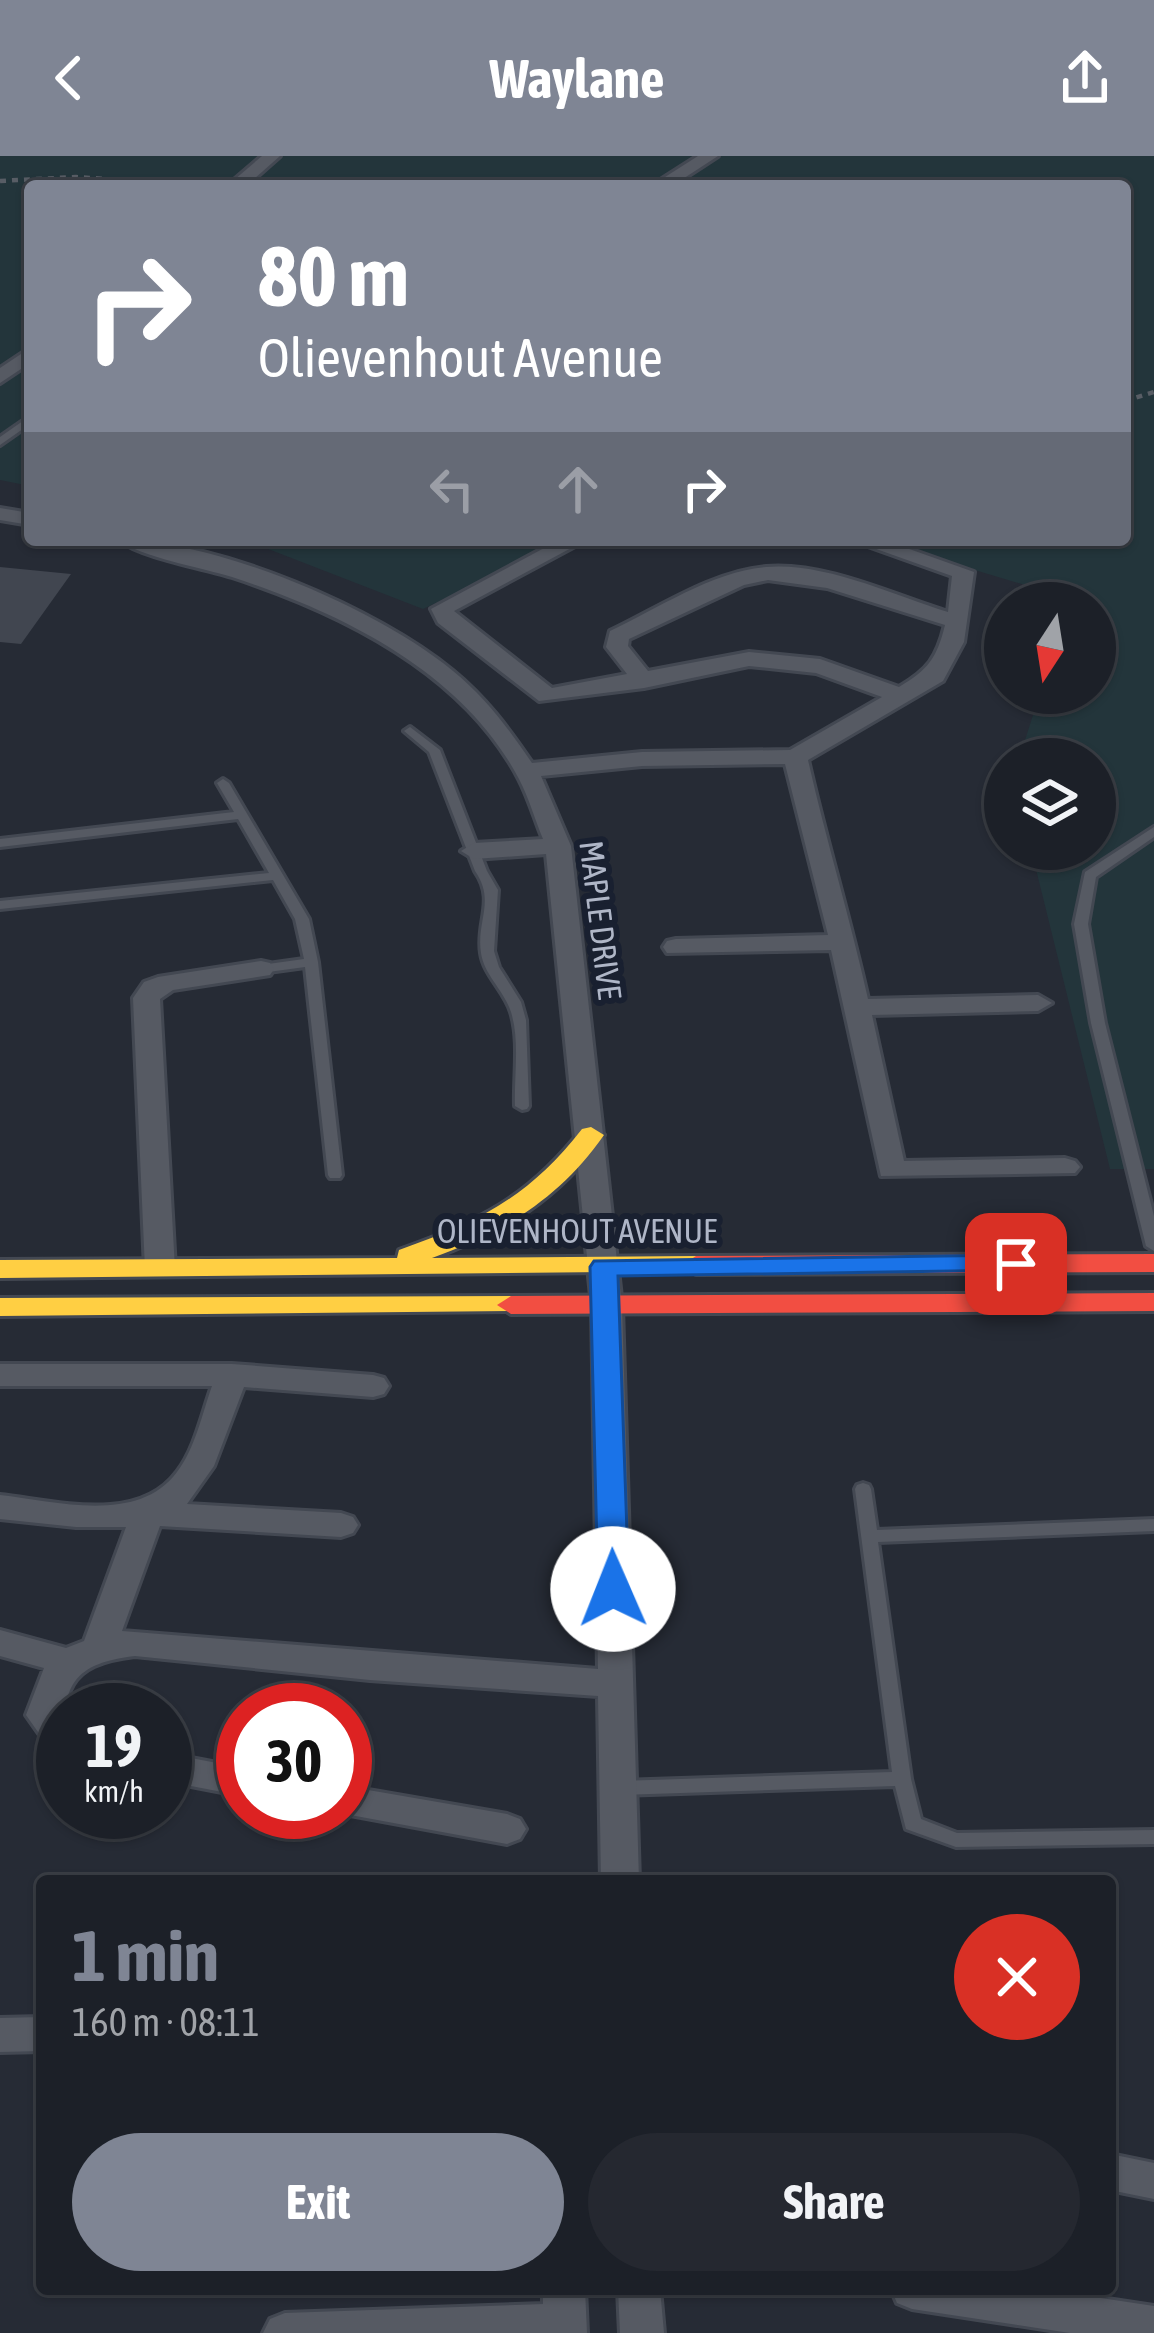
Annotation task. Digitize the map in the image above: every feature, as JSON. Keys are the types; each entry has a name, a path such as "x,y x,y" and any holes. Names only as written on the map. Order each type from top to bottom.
{"street":[{"path":"243,180 272,156"},
{"path":"671,180 710,156"},
{"path":"0,377 24,359"},
{"name":"MAPLE DRIVE","path":"152,546 240,570 358,618 445,676 530,770 558,846 607,1306 620,1875"},
{"path":"563,546 446,605 441,613 547,696 733,659 764,659 820,666 904,697"},
{"path":"530,770 642,759 795,757 904,697 945,667 954,645 963,572 881,546"},
{"path":"644,680 617,647 618,636 756,574 830,582 954,621"},
{"path":"795,757 843,942 891,1170 1065,1167"},
{"path":"474,851 558,846"},
{"path":"676,947 843,942"},
{"path":"160,1269 146,998 167,983 261,969"},
{"path":"857,1006 1038,1003"},
{"path":"374,1268 496,1226 525,1210 568,1171 591,1136"},
{"name":"OLIEVENHOUT AVENUE","path":"0,1269 1154,1262"},
{"path":"0,1307 1154,1302"},
{"path":"0,1375 232,1375 373,1386"},
{"path":"99,1646 148,1513 189,1482 232,1375"},
{"path":"0,1507 340,1526"},
{"path":"54,1683 66,1661 99,1646 135,1642 370,1667 615,1684"},
{"path":"0,1643 66,1661"},
{"path":"372,1805 506,1829"},
{"path":"0,2035 36,2033"},
{"path":"1116,2173 1154,2181"},
{"path":"639,2295 642,2333"},
{"path":"951,2295 1154,2326"},
{"path":"285,2333 565,2315"}],"lane":[{"path":"0,442 24,424"},
{"path":"410,730 434,750 495,897 488,915 487,955 517,1011 521,1106"},
{"path":"223,783 302,920 335,1175"},
{"path":"0,843 242,815"},
{"path":"1154,831 1090,875 1081,924 1099,1023 1154,1246"},
{"path":"0,905 278,876"},
{"path":"261,969 311,962"},
{"path":"863,1489 902,1779 913,1824 956,1840 1154,1837"},
{"path":"869,1536 1154,1525"},
{"path":"617,1788 902,1779"}],"path":[{"path":"0,181 122,180"}],"shaded area":[{"path":"0,156 1154,156 1154,1169 1110,1169 1036,870 1116,870 1116,738 1026,738 1033,714 1116,714 1116,582 1015,582 895,546 1131,546 1131,180 24,180 24,485 0,480"},
{"path":"260,546 557,546 423,609"}],"building":[{"path":"0,567 71,574 21,644 0,642"}],"traffic: slow":[{"path":"409,1256 512,1213 552,1181 591,1135"},
{"path":"0,1269 696,1265"},
{"path":"0,1307 511,1305"}],"traffic: jam":[{"path":"696,1265 1154,1263"},
{"path":"511,1305 1154,1302"}],"route":[{"path":"613,1589 604,1267 1016,1264"}]}
